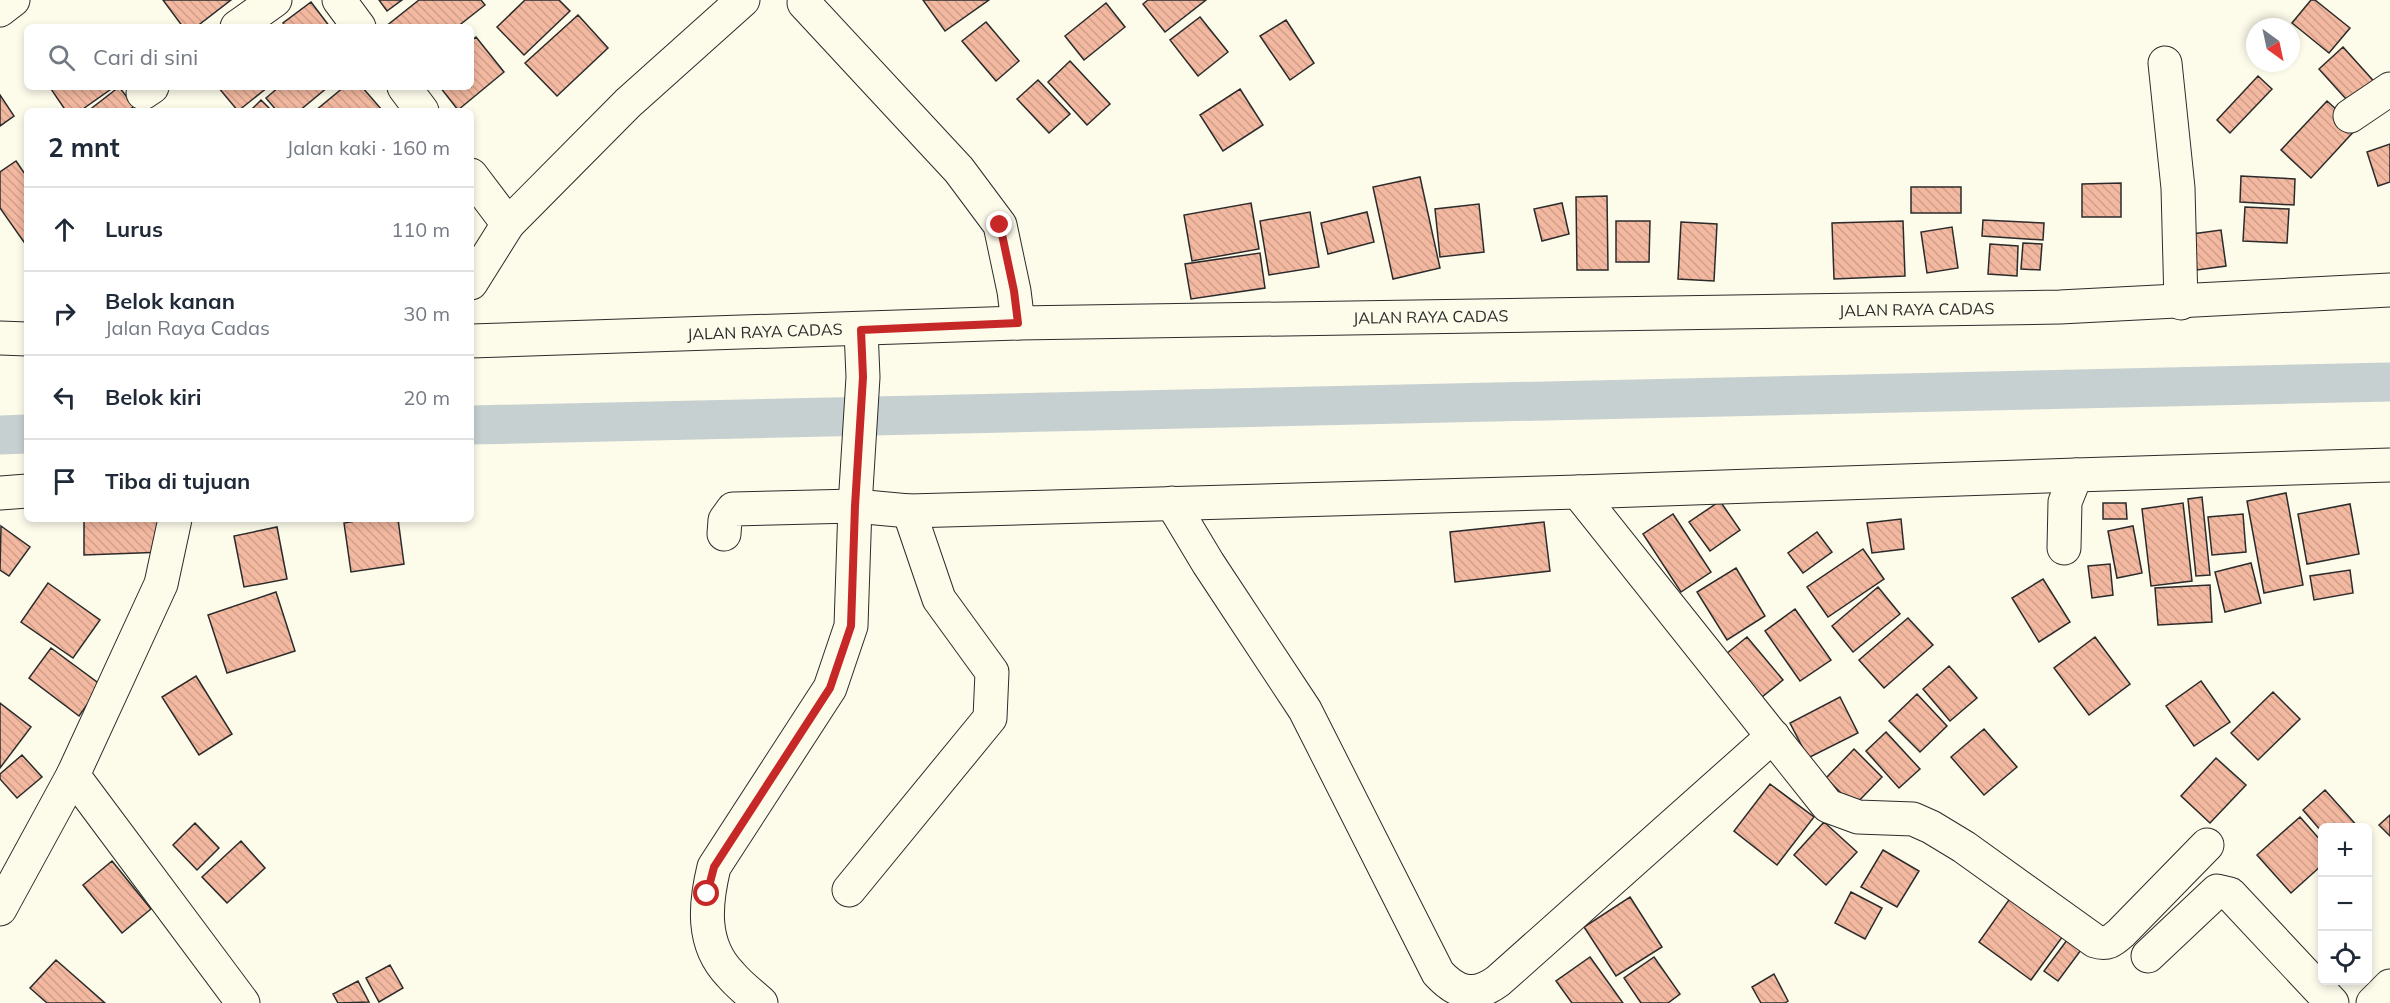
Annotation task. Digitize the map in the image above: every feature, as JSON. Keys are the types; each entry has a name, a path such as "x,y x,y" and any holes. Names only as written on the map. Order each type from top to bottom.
{"street":[{"path":"0,10 13,0"},
{"path":"241,24 275,0"},
{"path":"339,0 357,24"},
{"path":"474,278 508,224 628,103 743,0"},
{"path":"804,3 959,170 1000,225 1014,291 1018,323"},
{"path":"2165,63 2178,188 2181,303"},
{"path":"2349,116 2390,89"},
{"path":"406,90 421,108"},
{"path":"474,179 508,224"},
{"name":"JALAN RAYA CADAS","path":"474,341 861,330 1018,323 2060,307 2181,303 2390,290"},
{"path":"761,1003 722,964 709,933 707,894 714,867 830,688 851,626 863,377 861,330"},
{"path":"0,338 24,339"},
{"path":"724,534 726,520 733,509 855,506 909,512 2390,465"},
{"path":"2064,548 2065,502 2076,475"},
{"path":"0,493 24,491"},
{"path":"1578,492 1828,806 1858,817 1913,819 1930,827 1964,848 2095,941 2104,944 2121,933 2207,845"},
{"path":"1172,503 1208,563 1305,710 1438,973 1448,984 1461,990 1479,991 1498,981 1773,736"},
{"path":"849,890 990,718 992,672 939,599 909,512"},
{"path":"0,909 73,775 161,584 174,522"},
{"path":"73,775 243,1003"},
{"path":"2148,956 2220,890 2230,894 2332,1003"},
{"path":"2373,1003 2390,986"}],"building":[{"path":"163,0 231,0 200,24 181,24"},
{"path":"379,0 402,0 387,11"},
{"path":"419,0 481,0 485,5 461,24 389,24"},
{"path":"525,0 559,0 570,11 524,55 497,27"},
{"path":"923,0 989,0 945,31"},
{"path":"1148,0 1206,0 1165,32 1143,4"},
{"path":"2311,0 2315,0 2350,28 2329,53 2300,29 2300,18 2296,18"},
{"path":"311,2 328,24 284,24"},
{"path":"1106,3 1125,27 1084,60 1065,36"},
{"path":"578,15 608,48 557,96 525,63"},
{"path":"1200,17 1228,52 1198,76 1170,40"},
{"path":"1286,20 1314,63 1290,80 1260,36"},
{"path":"986,22 1019,61 996,81 962,41"},
{"path":"476,37 504,72 460,108 456,108 442,90 474,90 474,39"},
{"path":"2343,47 2379,87 2355,109 2319,69"},
{"path":"1070,61 1110,104 1087,125 1048,82"},
{"path":"2258,76 2272,89 2230,133 2217,120"},
{"path":"1038,80 1070,114 1049,133 1017,99"},
{"path":"1240,89 1263,125 1223,151 1200,115"},
{"path":"52,90 110,90 84,108 64,108"},
{"path":"115,90 121,90 134,106 132,108 92,108"},
{"path":"220,90 264,90 242,108 236,108"},
{"path":"275,90 324,90 303,108 274,108 266,98"},
{"path":"340,90 365,90 380,108 319,108"},
{"path":"0,95 14,116 0,126"},
{"path":"261,100 269,108 253,108"},
{"path":"2327,101 2357,128 2311,178 2281,150"},
{"path":"2390,144 2390,182 2378,186 2367,152"},
{"path":"16,161 24,173 24,242 0,208 0,172"},
{"path":"2241,176 2295,179 2294,205 2240,202"},
{"path":"1420,177 1440,268 1393,279 1373,187"},
{"path":"2121,183 2121,217 2082,217 2082,184"},
{"path":"1911,187 1961,187 1961,213 1911,213"},
{"path":"1607,196 1608,270 1577,270 1576,197"},
{"path":"1251,203 1259,249 1192,261 1184,215"},
{"path":"1562,203 1569,234 1542,241 1534,209"},
{"path":"1479,204 1484,252 1440,257 1435,209"},
{"path":"2245,207 2289,209 2287,243 2243,241"},
{"path":"1310,212 1319,267 1269,275 1260,221"},
{"path":"1367,212 1374,242 1328,254 1321,223"},
{"path":"1983,220 2044,223 2043,240 1982,236"},
{"path":"1616,221 1650,221 1649,262 1616,262"},
{"path":"1903,221 1905,276 1834,279 1832,223"},
{"path":"1681,222 1717,224 1714,281 1678,279"},
{"path":"1952,227 1958,268 1927,273 1921,232"},
{"path":"2221,230 2226,266 2197,270 2192,234"},
{"path":"2023,243 2042,244 2040,270 2021,269"},
{"path":"1990,244 2018,246 2017,276 1988,274"},
{"path":"1260,253 1265,288 1191,299 1185,264"},
{"path":"2286,493 2303,585 2264,593 2247,501"},
{"path":"2202,497 2210,575 2196,576 2188,499"},
{"path":"1720,501 1740,530 1710,551 1689,522"},
{"path":"2103,503 2126,503 2127,519 2103,519"},
{"path":"2183,503 2192,581 2151,586 2142,509"},
{"path":"2350,504 2359,554 2307,564 2298,514"},
{"path":"1673,514 1711,572 1681,592 1643,534"},
{"path":"2243,514 2246,552 2212,555 2208,517"},
{"path":"1901,519 1904,549 1872,553 1867,523"},
{"path":"84,522 165,522 165,552 84,555"},
{"path":"398,522 404,564 351,572 344,523"},
{"path":"1544,522 1550,571 1455,582 1450,532"},
{"path":"1,526 30,547 9,576 0,570"},
{"path":"2133,526 2142,573 2117,578 2108,531"},
{"path":"277,527 287,579 244,587 234,536"},
{"path":"1817,532 1832,552 1803,573 1788,553"},
{"path":"1863,549 1884,579 1828,617 1807,587"},
{"path":"2251,563 2261,603 2225,612 2215,572"},
{"path":"2110,564 2113,595 2092,598 2088,566"},
{"path":"1736,568 1765,616 1727,640 1697,592"},
{"path":"2350,570 2353,593 2314,600 2310,576"},
{"path":"2043,579 2070,622 2039,642 2012,598"},
{"path":"48,583 100,620 73,658 21,622"},
{"path":"2210,585 2212,622 2158,625 2155,588"},
{"path":"1878,587 1900,614 1853,652 1832,626"},
{"path":"276,592 295,651 227,673 208,615"},
{"path":"1795,609 1831,660 1800,681 1765,631"},
{"path":"1908,618 1933,645 1884,688 1859,660"},
{"path":"1747,637 1783,680 1757,701 1721,658"},
{"path":"2095,637 2130,684 2089,715 2054,668"},
{"path":"51,648 101,685 79,716 29,678"},
{"path":"1949,666 1977,698 1950,721 1923,689"},
{"path":"196,676 232,734 199,755 162,697"},
{"path":"2201,681 2230,722 2194,746 2166,706"},
{"path":"2273,692 2300,719 2258,760 2231,733"},
{"path":"1917,694 1947,726 1920,752 1889,721"},
{"path":"1840,697 1858,733 1808,758 1790,723"},
{"path":"0,703 31,727 0,768"},
{"path":"1984,729 2017,767 1984,795 1951,757"},
{"path":"1886,732 1920,769 1899,788 1866,751"},
{"path":"1854,749 1882,777 1854,806 1826,778"},
{"path":"22,755 42,777 17,798 0,779 0,774"},
{"path":"2216,758 2246,785 2210,823 2181,796"},
{"path":"1770,784 1814,817 1777,865 1734,831"},
{"path":"2325,790 2355,823 2318,823 2318,827 2303,810"},
{"path":"2390,815 2390,836 2379,825"},
{"path":"2300,817 2318,837 2318,869 2291,893 2257,855"},
{"path":"1824,822 1857,852 1826,885 1794,855"},
{"path":"195,823 219,848 197,870 173,845"},
{"path":"241,841 265,868 227,903 202,877"},
{"path":"1883,850 1919,871 1897,907 1861,887"},
{"path":"112,861 151,909 122,933 83,885"},
{"path":"1851,892 1882,908 1865,939 1835,923"},
{"path":"1630,897 1662,947 1616,976 1584,927"},
{"path":"2011,897 2063,936 2031,980 1979,942"},
{"path":"2070,936 2084,946 2058,981 2044,971"},
{"path":"1590,957 1623,1003 1572,1003 1556,981"},
{"path":"1654,957 1680,994 1668,1003 1641,1003 1624,978"},
{"path":"56,960 105,1003 47,1003 30,988"},
{"path":"390,965 403,988 379,1002 366,978"},
{"path":"1774,974 1788,1001 1761,1003 1752,987"},
{"path":"358,981 369,1002 338,1003 333,994"}],"waterway":[{"path":"474,425 2390,382"},
{"path":"0,435 24,434"}],"route":[{"path":"707,894 714,867 830,688 851,626 863,377 861,330 1018,323 1014,291 1000,225"}]}
